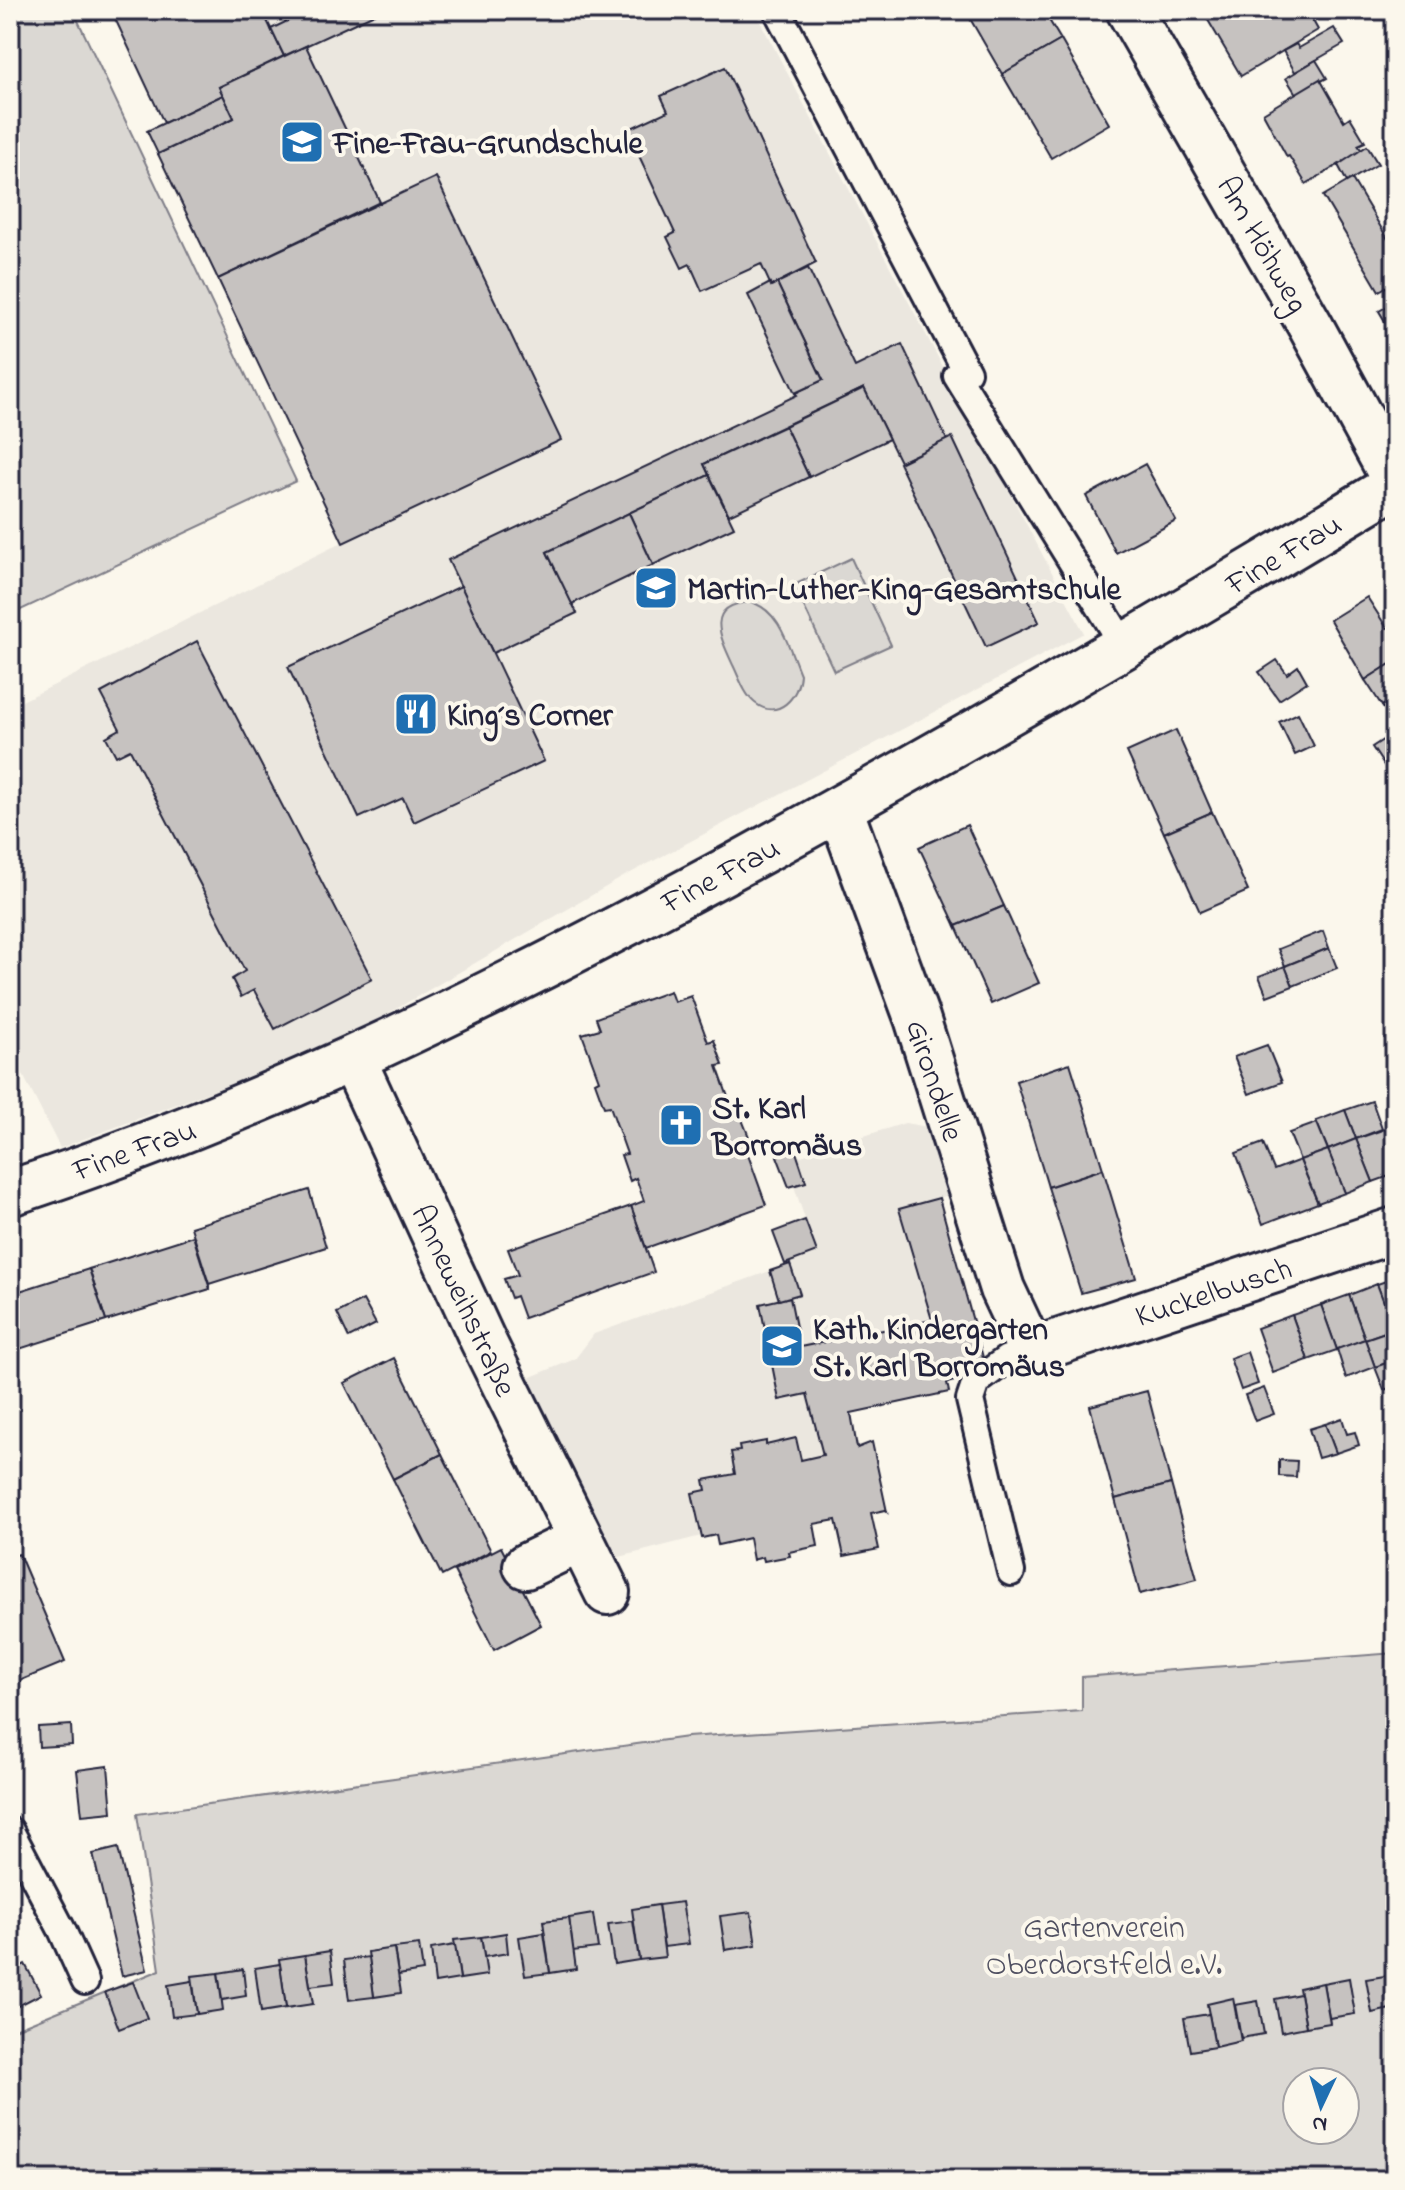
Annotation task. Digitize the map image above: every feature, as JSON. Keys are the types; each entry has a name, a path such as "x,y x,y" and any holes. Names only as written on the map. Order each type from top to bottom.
{"street":[{"name":"Am Höhweg","path":"1129,10 1310,325 1395,483"},
{"name":"Fine Frau","path":"10,1193 188,1131 353,1059 632,921 840,809 1125,647 1395,483"},
{"name":"Girondelle","path":"840,809 917,1018 1002,1289 1031,1351"},
{"name":"Anneweihstraße","path":"353,1059 483,1341 607,1592"},
{"name":"Kuckelbusch","path":"1031,1351 1395,1230"},
{"path":"526,1566 580,1540"}],"lane":[{"path":"777,10 967,372 957,376 1125,647"},
{"path":"1011,1572 970,1400 976,1382 1007,1359 1031,1351"},
{"path":"10,1831 85,1981"}],"shaded area":[{"name":"Martin-Luther-King-Gesamtschule","path":"111,10 754,10 1084,633 623,877 334,1045 60,1148 10,1049 10,707 343,542 147,131 164,122"},
{"name":"Kath. Kindergarten St. Karl Borromäus","path":"905,1123 939,1129 958,1192 939,1198 987,1372 947,1383 949,1392 851,1413 857,1448 872,1442 887,1512 871,1513 879,1549 844,1556 836,1520 814,1524 818,1546 789,1551 790,1556 764,1561 762,1558 753,1560 749,1538 718,1545 715,1535 608,1560 521,1381 575,1359 594,1334 770,1271 779,1300 799,1294 791,1262 816,1252 794,1186 806,1181 798,1157"}],"green space":[{"path":"10,10 73,10 296,481 10,615"},
{"path":"851,558 891,645 834,671 794,585"},
{"path":"750,602 760,606 776,621 800,674 796,691 779,708 763,708 751,699 721,634 719,624 726,609"},
{"name":"Gartenverein Oberdorstfeld e.V.","path":"1395,1653 1395,2180 10,2180 10,2031 160,1970 137,1814 687,1737 1082,1711 1082,1677"}],"building":[{"path":"111,10 262,10 284,56 219,87 223,95 164,123"},
{"path":"310,10 383,10 284,56 271,29"},
{"path":"965,10 1043,10 1061,40 1002,74"},
{"path":"1213,10 1307,10 1318,30 1241,76 1205,15"},
{"path":"1334,28 1344,44 1295,72 1283,51 1296,44 1299,48"},
{"path":"1061,40 1109,124 1051,158 1002,74"},
{"path":"306,46 380,202 218,279 158,154 234,118 219,87"},
{"path":"1316,60 1327,78 1296,94 1286,78"},
{"path":"725,67 816,263 771,286 761,264 702,291 690,264 682,268 667,237 675,233 627,130 668,111 661,96"},
{"path":"1320,79 1344,121 1350,117 1365,142 1358,145 1362,151 1306,184 1263,113"},
{"path":"223,95 234,118 158,154 147,131"},
{"path":"1367,146 1378,164 1347,182 1338,165"},
{"path":"436,177 561,440 343,543 218,279"},
{"path":"1352,179 1395,251 1395,282 1379,291 1323,196"},
{"path":"808,268 855,367 902,344 947,440 900,462 864,388 704,464 709,475 547,552 577,613 493,653 448,560 823,380 777,283"},
{"path":"770,283 771,286 777,283 823,380 795,393 748,295"},
{"path":"1395,302 1395,338 1379,311"},
{"path":"864,388 889,439 809,477 785,426"},
{"path":"785,426 809,477 729,515 704,464"},
{"path":"952,437 1039,622 986,647 899,463"},
{"path":"1145,464 1176,521 1116,553 1086,496"},
{"path":"709,475 734,527 653,565 629,513"},
{"path":"629,513 653,565 572,604 547,552"},
{"name":"King´s Corner","path":"461,586 544,761 414,822 403,798 359,818 288,667"},
{"path":"1367,597 1395,636 1395,661 1365,680 1330,620"},
{"path":"197,641 372,979 275,1029 254,990 241,997 232,979 245,971 130,749 116,756 106,737 120,729 101,693"},
{"path":"1277,660 1287,674 1298,666 1307,682 1279,700 1259,672"},
{"path":"1395,661 1395,698 1382,706 1365,680"},
{"path":"1395,698 1395,725 1382,706"},
{"path":"1298,713 1314,746 1295,755 1279,722"},
{"path":"1176,730 1212,812 1164,833 1127,752"},
{"path":"1395,732 1395,778 1393,779 1372,747"},
{"path":"1212,812 1248,891 1200,912 1164,833"},
{"path":"967,825 1004,906 956,926 919,847"},
{"path":"1004,906 1039,983 991,1004 956,926"},
{"path":"1323,931 1329,948 1285,966 1278,949"},
{"path":"1329,948 1337,968 1293,986 1285,966"},
{"path":"1285,966 1293,986 1267,996 1259,976"},
{"name":"St. Karl Borromäus","path":"670,991 674,1002 691,996 708,1042 714,1040 723,1065 717,1066 734,1114 739,1112 749,1137 742,1138 766,1205 646,1248 631,1206 644,1201 636,1178 630,1181 621,1155 627,1154 610,1106 604,1107 595,1082 599,1080 582,1034 600,1029 596,1018"},
{"path":"1267,1045 1282,1082 1249,1094 1234,1057"},
{"path":"1070,1063 1103,1169 1048,1187 1016,1081"},
{"path":"1372,1101 1382,1129 1356,1139 1345,1110"},
{"path":"1345,1110 1356,1139 1328,1150 1316,1121"},
{"path":"1317,1123 1328,1150 1300,1160 1289,1133"},
{"path":"1385,1129 1395,1156 1395,1174 1373,1182 1356,1139"},
{"path":"1356,1139 1373,1182 1345,1193 1328,1150"},
{"path":"1263,1143 1274,1170 1300,1160 1318,1203 1263,1224 1236,1153"},
{"path":"795,1149 806,1182 789,1187 777,1156"},
{"path":"1328,1150 1345,1193 1318,1203 1300,1160"},
{"path":"1103,1169 1136,1278 1081,1293 1048,1187"},
{"path":"309,1190 326,1247 209,1284 191,1227"},
{"path":"939,1198 987,1372 947,1383 949,1392 851,1413 857,1448 872,1442 887,1512 871,1513 879,1549 844,1556 836,1520 814,1524 818,1546 764,1561 763,1557 753,1560 749,1538 718,1545 716,1535 702,1538 692,1493 706,1490 704,1480 735,1474 731,1452 740,1451 739,1446 766,1441 766,1445 796,1438 801,1460 823,1455 807,1394 779,1400 760,1304 790,1297 800,1347 932,1320 899,1209"},
{"path":"631,1206 654,1272 524,1318 516,1296 511,1298 504,1279 518,1275 508,1249"},
{"path":"805,1220 817,1252 785,1264 773,1232"},
{"path":"193,1236 210,1289 106,1321 89,1269"},
{"path":"790,1264 800,1294 779,1300 770,1271"},
{"path":"89,1269 106,1321 10,1352 10,1294"},
{"path":"1395,1278 1395,1328 1394,1329 1377,1284"},
{"path":"1377,1284 1394,1329 1365,1339 1349,1295"},
{"path":"1349,1295 1365,1339 1337,1350 1321,1305"},
{"path":"363,1300 376,1324 349,1338 337,1313"},
{"path":"1321,1305 1337,1350 1308,1360 1292,1315"},
{"path":"1292,1315 1308,1360 1273,1373 1257,1328"},
{"path":"1394,1329 1395,1360 1375,1367 1365,1339"},
{"path":"1365,1339 1375,1367 1346,1378 1337,1349"},
{"path":"1247,1352 1258,1384 1241,1390 1230,1358"},
{"path":"394,1358 442,1454 393,1479 344,1383"},
{"path":"1395,1360 1395,1386 1384,1390 1375,1367"},
{"path":"1264,1388 1274,1414 1255,1421 1245,1395"},
{"path":"1147,1391 1171,1484 1115,1499 1090,1406"},
{"path":"1342,1418 1347,1434 1355,1432 1359,1445 1336,1453 1325,1424"},
{"path":"1325,1424 1336,1453 1318,1458 1309,1429"},
{"path":"442,1454 491,1551 442,1576 393,1479"},
{"path":"1279,1460 1297,1461 1296,1477 1279,1476"},
{"path":"1171,1484 1197,1579 1140,1594 1115,1499"},
{"path":"501,1547 541,1625 494,1650 454,1571"},
{"path":"19,1554 65,1662 12,1684 10,1557"},
{"path":"71,1725 72,1745 39,1747 38,1727"},
{"path":"108,1766 112,1812 82,1815 77,1770"},
{"path":"118,1848 147,1970 122,1976 93,1854"},
{"path":"682,1902 689,1944 664,1947 658,1905"},
{"path":"658,1905 665,1957 639,1960 632,1909"},
{"path":"751,1912 756,1945 725,1950 720,1916"},
{"path":"593,1914 598,1948 573,1951 569,1918"},
{"path":"569,1918 576,1969 550,1973 543,1921"},
{"path":"633,1921 639,1960 614,1964 608,1924"},
{"path":"506,1933 508,1953 484,1957 481,1937"},
{"path":"544,1933 550,1973 525,1976 519,1937"},
{"path":"481,1937 487,1975 460,1979 454,1940"},
{"path":"419,1945 423,1971 398,1975 394,1948"},
{"path":"455,1945 460,1979 435,1983 431,1949"},
{"path":"394,1948 401,1993 374,1997 368,1952"},
{"path":"330,1951 334,1983 310,1986 305,1955"},
{"path":"305,1955 313,2004 286,2008 279,1959"},
{"path":"369,1957 374,1997 349,2000 344,1960"},
{"path":"25,1964 41,1994 14,2008 10,2001 10,1972"},
{"path":"280,1964 286,2008 261,2012 255,1968"},
{"path":"243,1969 246,1996 222,2000 218,1973"},
{"path":"218,1973 223,2010 197,2014 192,1976"},
{"path":"1391,1975 1395,2008 1372,2013 1366,1979"},
{"path":"1349,1978 1355,2014 1329,2018 1323,1983"},
{"path":"192,1981 197,2014 172,2017 168,1985"},
{"path":"133,1982 147,2018 119,2029 105,1992"},
{"path":"1323,1983 1330,2023 1306,2027 1299,1988"},
{"path":"1300,1994 1306,2027 1281,2032 1275,1999"},
{"path":"1233,1998 1241,2041 1215,2047 1207,2004"},
{"path":"1258,2001 1264,2034 1241,2038 1235,2005"},
{"path":"1209,2014 1215,2047 1190,2051 1184,2018"}],"place":[{"name":"Fine-Frau-Grundschule","path":"302,142"},
{"name":"Martin-Luther-King-Gesamtschule","path":"656,588"},
{"name":"King´s Corner","path":"416,714"},
{"name":"St. Karl Borromäus","path":"681,1125"},
{"name":"Kath. Kindergarten St. Karl Borromäus","path":"782,1346"}]}
